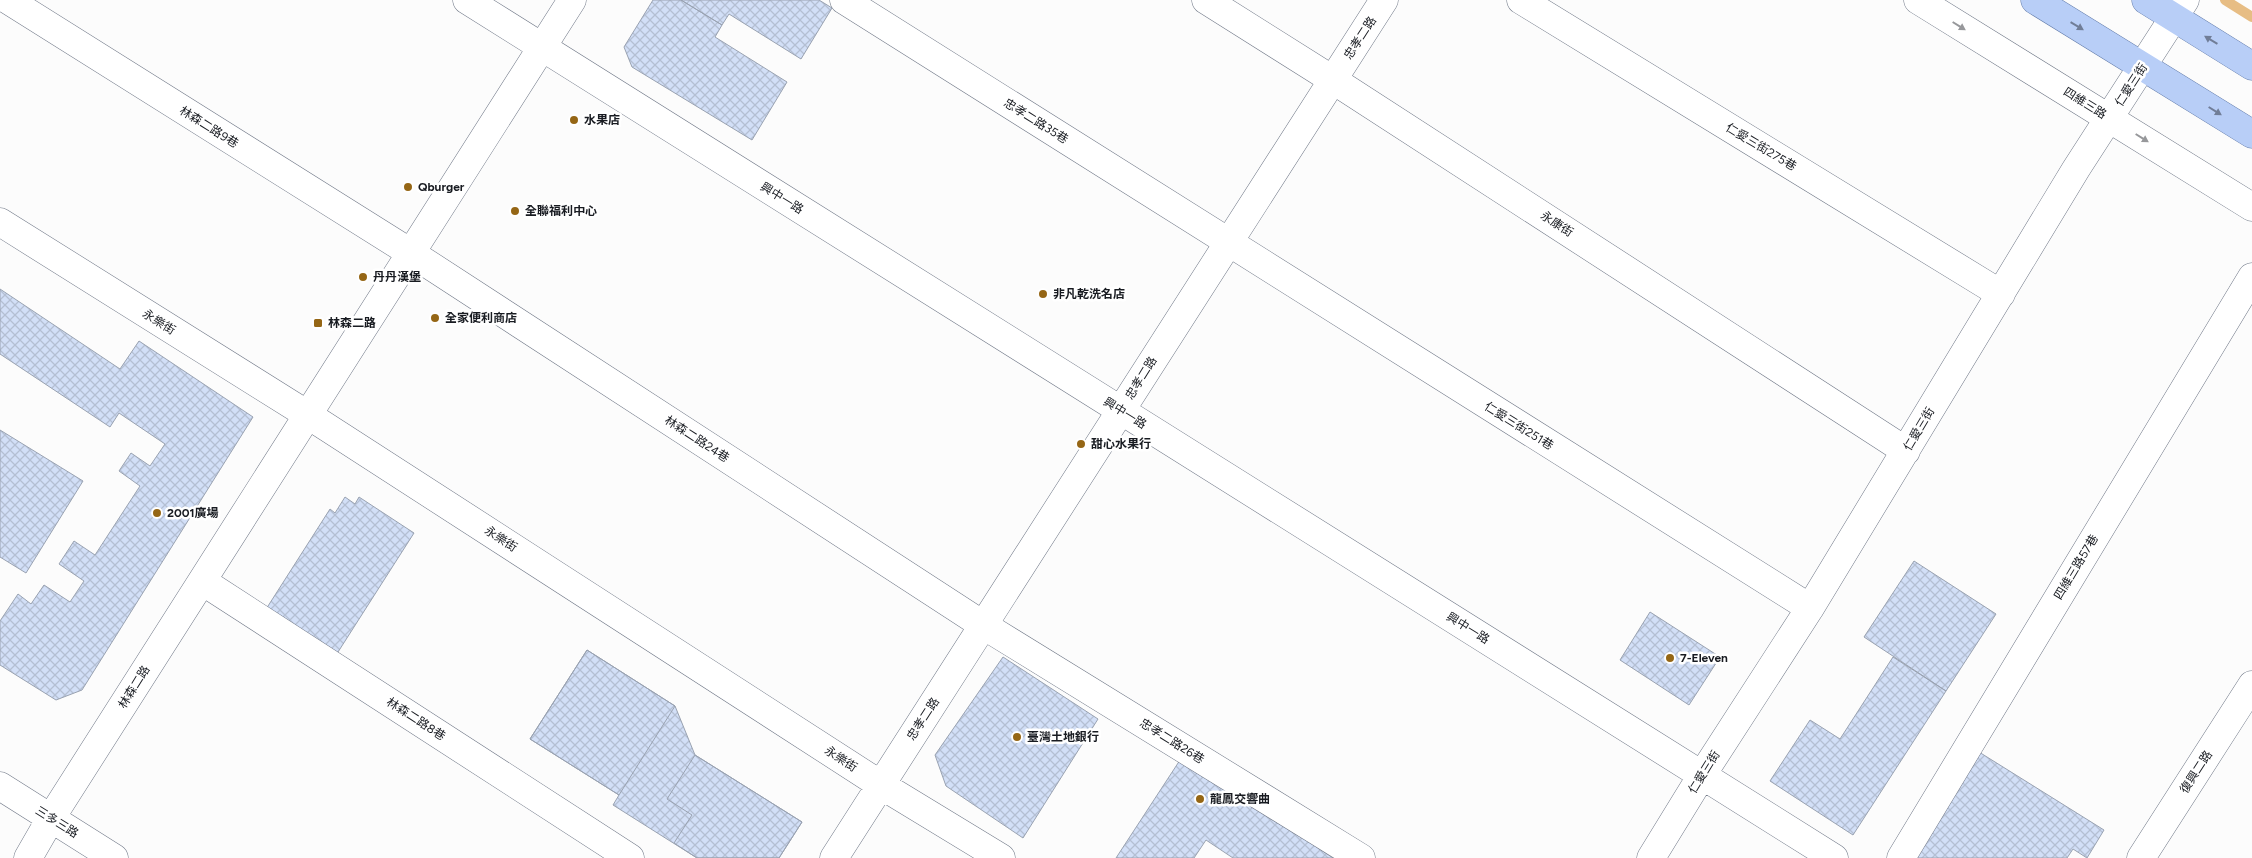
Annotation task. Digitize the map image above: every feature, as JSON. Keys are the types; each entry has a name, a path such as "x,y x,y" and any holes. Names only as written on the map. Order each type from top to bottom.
{"main road":[{"path":"2035,0 2252,134"},
{"path":"2146,0 2180,9 2252,66"}],"street":[{"name":"林森二路9巷","path":"8,0 411,254"},
{"name":"興中一路","path":"467,0 1834,858"},
{"name":"林森二路","path":"28,858 51,818 572,0"},
{"name":"忠孝二路35巷","path":"844,0 1228,243"},
{"name":"永康街","path":"1206,0 1906,450"},
{"name":"忠孝二路","path":"834,858 1384,0"},
{"name":"仁愛三街275巷","path":"1521,0 2001,294"},
{"name":"四維三路","path":"1918,0 2252,207"},
{"name":"仁愛三街","path":"1651,858 1702,774 1810,608 2076,169 2180,9"},
{"name":"永樂街","path":"0,222 308,415 881,785 1001,858"},
{"name":"仁愛三街251巷","path":"1228,243 1810,608"},
{"name":"林森二路24巷","path":"411,254 983,625"},
{"name":"四維三路57巷","path":"1901,858 2252,277"},
{"name":"林森二路8巷","path":"202,581 630,858"},
{"name":"忠孝二路26巷","path":"983,625 1361,858"},
{"name":"復興二路","path":"2141,858 2252,685"},
{"name":"三多三路","path":"0,786 114,858"}],"building":[{"path":"653,0 681,0 722,25 715,37 787,82 752,140 632,67 624,47"},
{"path":"681,0 819,0 832,8 801,59 729,14 722,25"},
{"name":"2001廣場","path":"0,289 120,369 139,341 253,417 82,690 56,700 0,665 0,621 18,594 31,604 44,585 70,602 84,581 59,564 74,541 95,555 140,486 119,471 131,453 150,466 165,444 119,413 110,427 0,354"},
{"path":"0,430 83,481 26,573 0,557"},
{"path":"345,497 355,504 359,497 414,533 331,663 261,617 330,509 335,513"},
{"path":"1914,561 1996,614 1946,691 1864,637"},
{"name":"7-Eleven","path":"1650,612 1720,657 1689,705 1620,660"},
{"path":"587,650 675,706 619,795 530,739"},
{"path":"587,650 675,706 695,755 802,822 779,858 697,858 613,805 619,795 530,739"},
{"name":"臺灣土地銀行","path":"1003,657 1098,719 1023,838 946,786 935,755"},
{"path":"1893,657 1946,691 1853,835 1770,781 1810,720 1840,739"},
{"path":"1979,752 2104,830 2087,858 2073,849 2067,858 1913,858"},
{"path":"695,755 802,822 779,858 697,858 674,843 692,815 667,799"},
{"name":"龍鳳交響曲","path":"1182,757 1333,858 1233,858 1206,840 1194,858 1116,858"}],"waterway":[{"path":"2225,0 2252,17"}],"place":[{"name":"水果店","path":"574,120"},
{"name":"Qburger","path":"408,187"},
{"name":"全聯福利中心","path":"515,211"},
{"name":"丹丹漢堡","path":"363,277"},
{"name":"非凡乾洗名店","path":"1043,294"},
{"name":"全家便利商店","path":"435,318"},
{"name":"林森二路","path":"318,323"},
{"name":"甜心水果行","path":"1081,444"},
{"name":"2001廣場","path":"157,513"},
{"name":"7-Eleven","path":"1670,658"},
{"name":"臺灣土地銀行","path":"1017,737"},
{"name":"龍鳳交響曲","path":"1200,799"}]}
